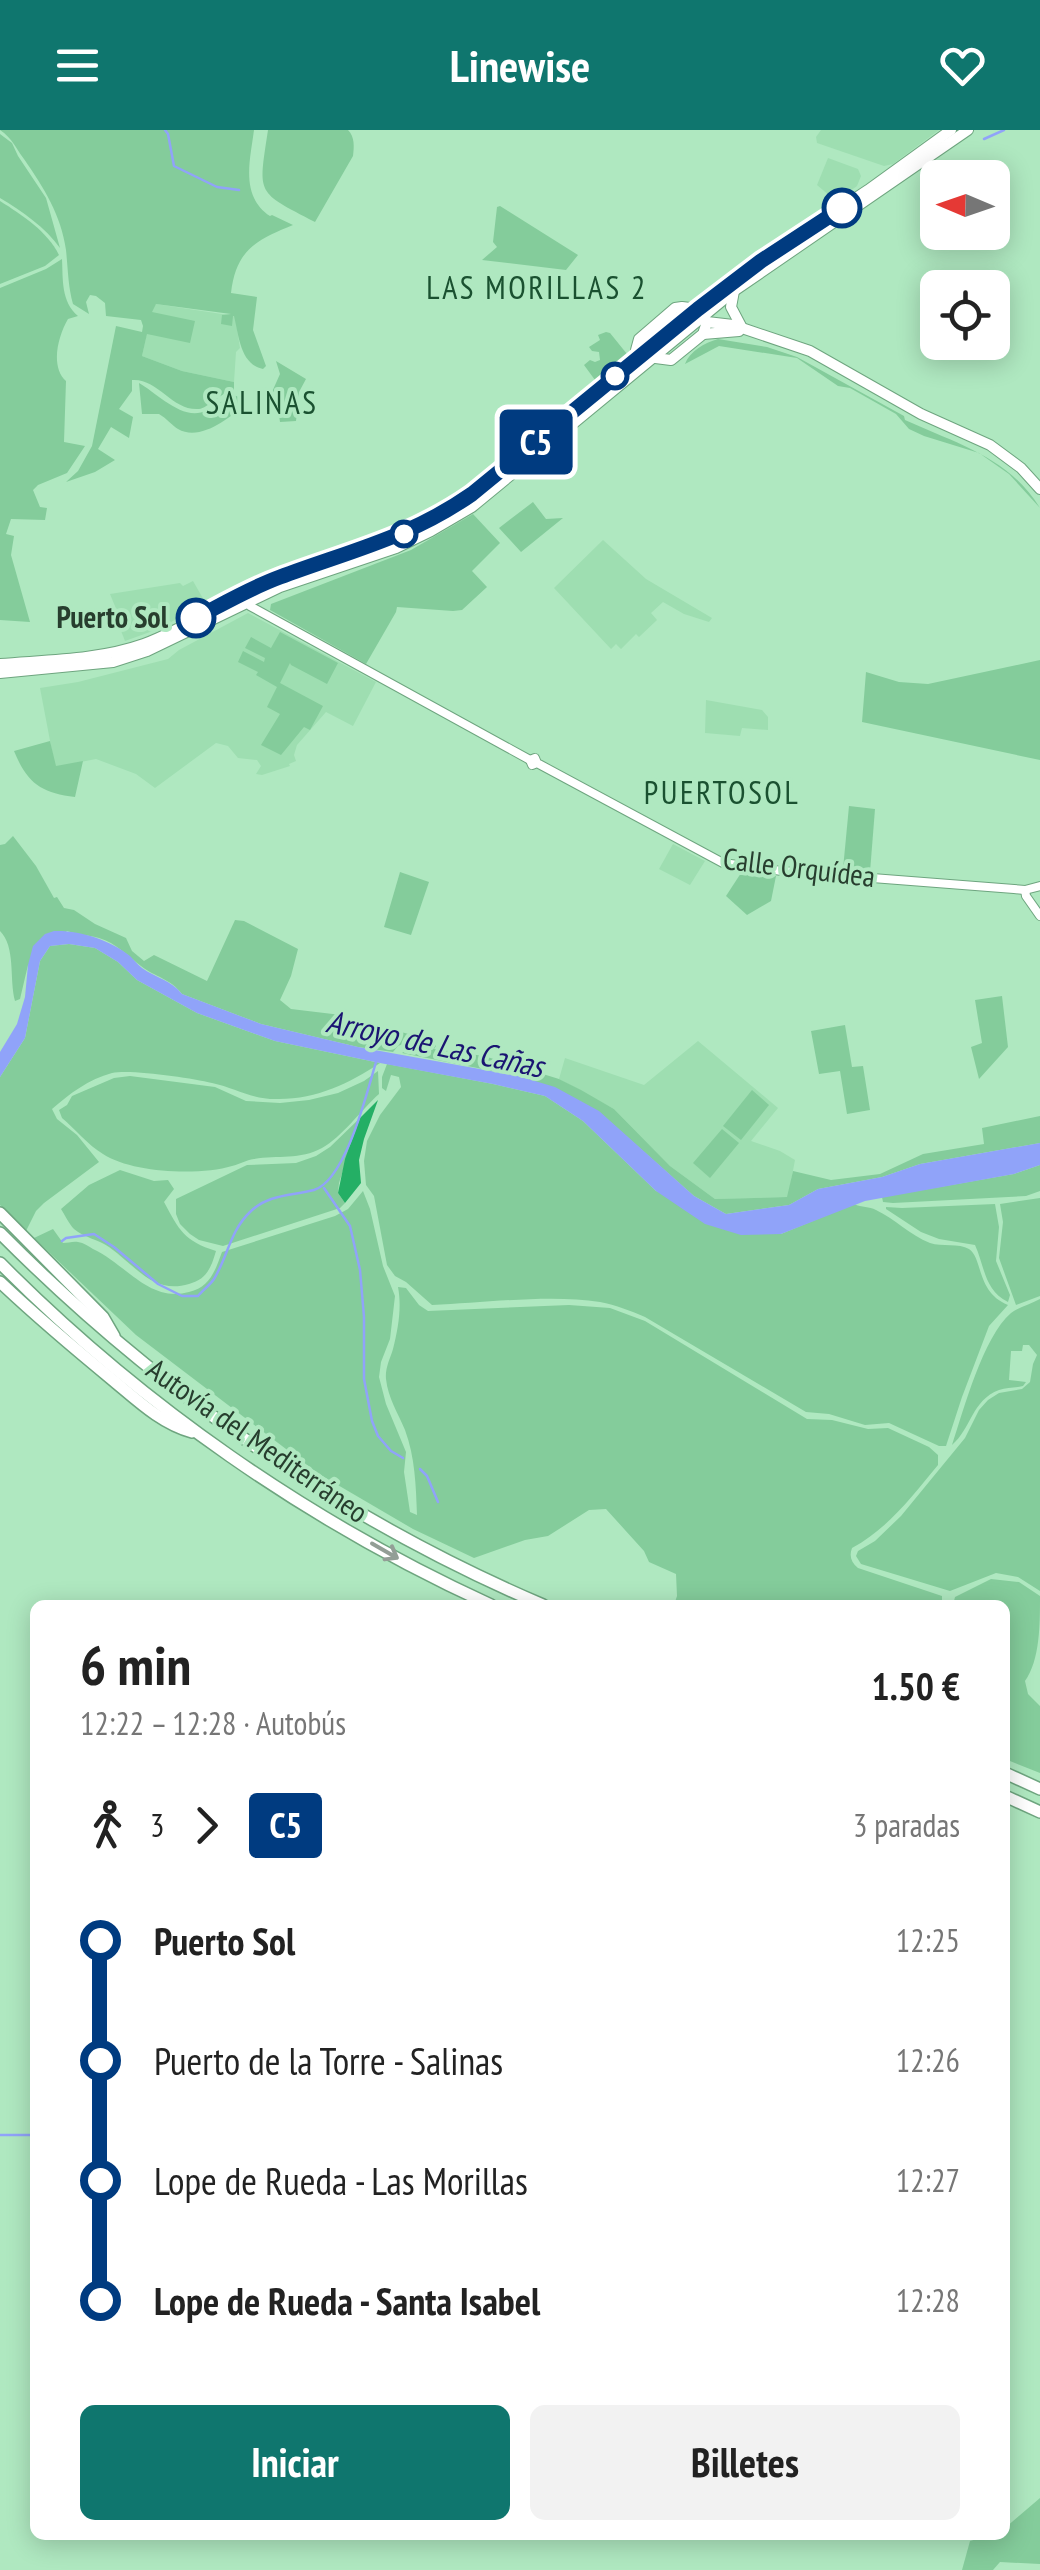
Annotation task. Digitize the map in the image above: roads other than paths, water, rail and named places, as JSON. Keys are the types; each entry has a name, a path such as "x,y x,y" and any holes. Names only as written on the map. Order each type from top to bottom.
{"highway":[{"path":"0,1214 104,1317 119,1344"},
{"name":"Autovía del Mediterráneo","path":"0,1233 119,1344 205,1412 313,1485 386,1528 532,1600"},
{"name":"Autovía del Mediterráneo","path":"0,1263 115,1370 198,1434 336,1524 481,1600"},
{"path":"0,1282 144,1406 174,1428 198,1434"},
{"path":"1010,1775 1040,1788"},
{"path":"1010,1798 1040,1812"}],"main road":[{"path":"951,130 761,261 703,320 671,360 646,357 636,350 639,340 676,308 703,320 773,337 810,351 921,414 990,444 1040,489"},
{"path":"0,664 86,657 145,644 227,601 279,578 392,539 452,508 646,357 703,320 734,291 968,130"},
{"path":"734,291 731,307 745,330"},
{"path":"121,666 169,649 280,587 396,548 472,507 646,357"},
{"path":"227,601 246,605"},
{"path":"0,673 119,661 246,605"}],"street":[{"name":"Calle Orquídea","path":"246,605 723,863 1025,890 1040,886"},
{"path":"1025,890 1040,916"}],"water":[{"path":"54,931 104,941 182,994 261,1024 358,1047 518,1076 555,1087 599,1111 694,1196 726,1214 789,1205 818,1189 882,1177 920,1164 1040,1143 1040,1165 1014,1174 865,1201 781,1234 741,1235 705,1224 656,1191 583,1121 545,1096 275,1041 197,1013 137,980 95,948 69,944 50,946 40,961 25,1038 0,1077 0,1052 17,1024 33,946"}],"waterway":[{"path":"165,130 174,166 217,187 239,190"},
{"path":"984,139 1004,130"},
{"name":"Arroyo de Las Cañas","path":"62,1241 94,1234 158,1284 182,1296 198,1296 214,1279 238,1227 250,1212 272,1199 314,1190 336,1170 354,1134 376,1062"},
{"path":"324,1188 350,1226 360,1270 364,1379 372,1421 378,1436 403,1458"},
{"path":"420,1469 438,1502"},
{"path":"0,2135 30,2135"}],"place":[{"name":"Puerto Sol","path":"196,618"}],"district":[{"name":"LAS MORILLAS 2","path":"537,288"},
{"name":"SALINAS","path":"262,403"},
{"name":"PUERTOSOL","path":"722,793"}]}
